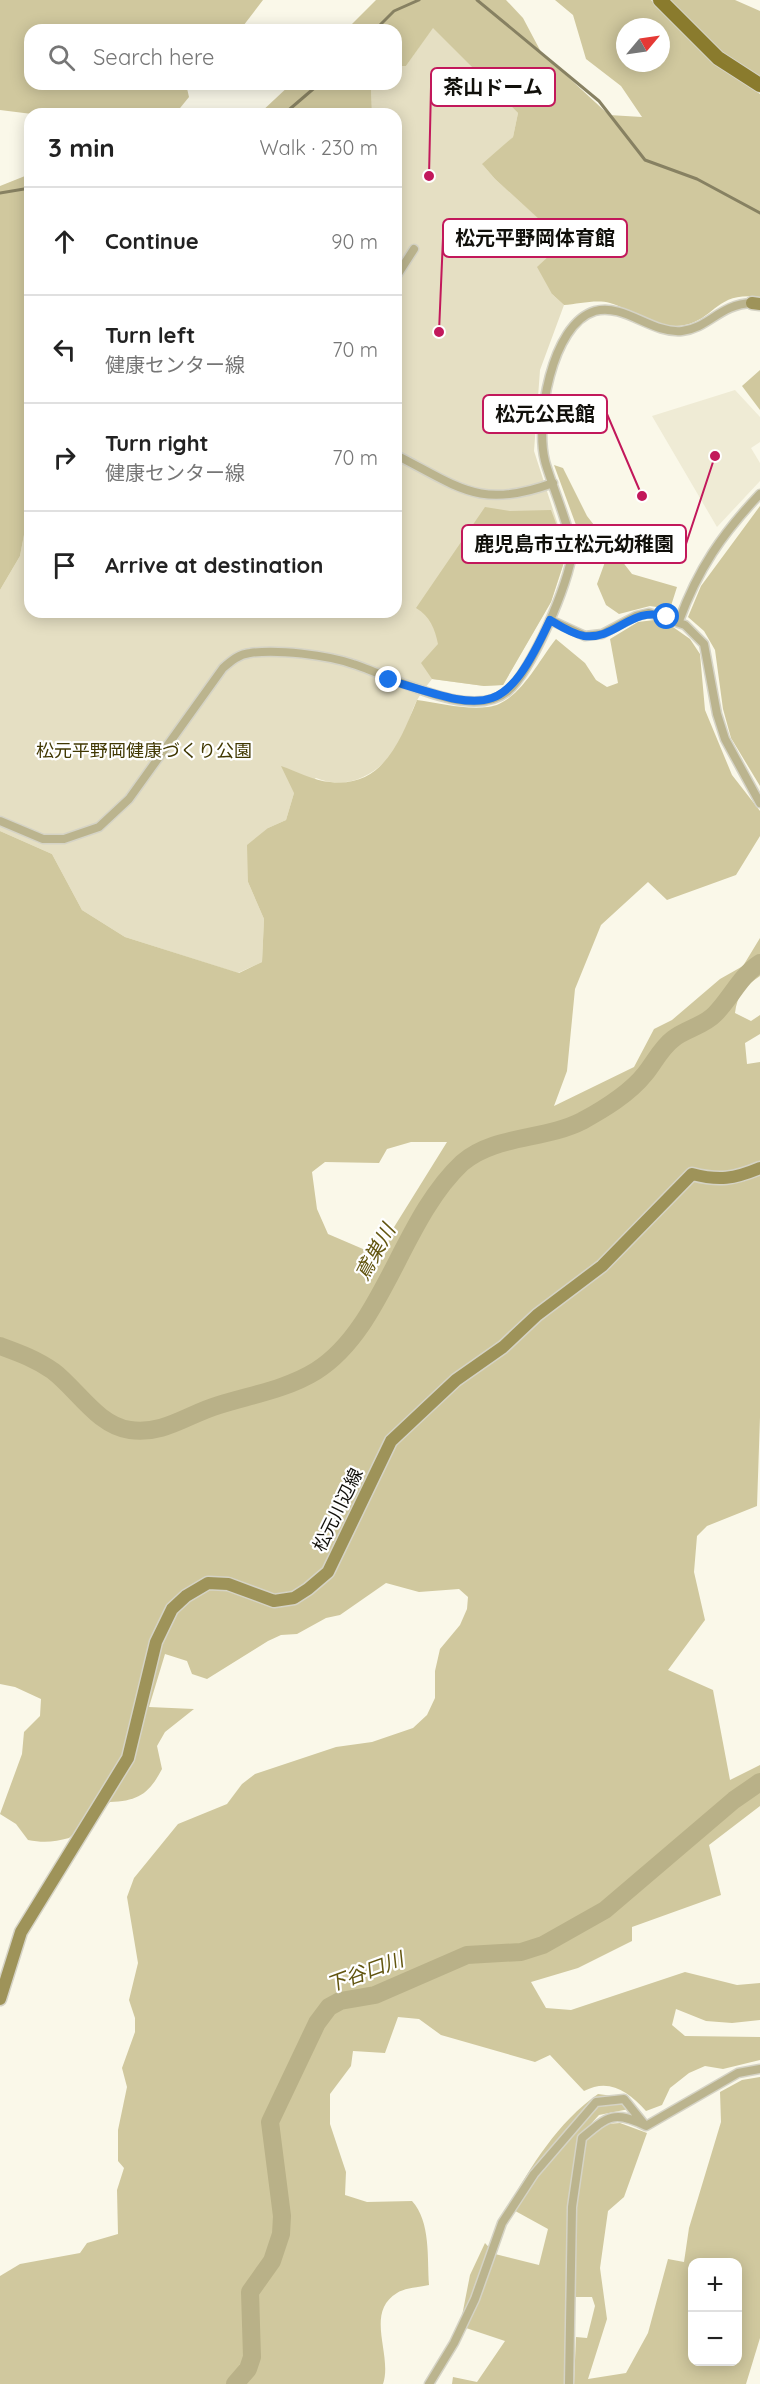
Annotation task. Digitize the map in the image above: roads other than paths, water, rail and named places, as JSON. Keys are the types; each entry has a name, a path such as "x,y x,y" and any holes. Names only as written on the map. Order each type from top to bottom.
{"main road":[{"path":"660,0 718,58 760,86"},
{"name":"松元川辺線","path":"0,1999 21,1932 128,1758 156,1642 172,1609 186,1596 208,1583 228,1584 274,1601 294,1598 308,1589 328,1572 391,1441 448,1387 503,1347 537,1315 602,1266 692,1174 716,1180 741,1176 760,1168"}],"street":[{"path":"402,268 414,249"},
{"path":"0,821 43,839 64,839 99,827 129,799 223,668 240,655 272,652 353,663 389,680 450,698 492,700 510,689 550,620 572,551 544,459 544,411 550,378 563,339 572,327 594,312 606,310 669,332 699,327 724,309 756,303"},
{"path":"402,458 471,493 513,495 553,483"},
{"path":"679,621 693,583 740,515 760,494"},
{"path":"550,620 585,636 602,634 636,616 649,613 679,621 704,644 717,714 725,739 760,803"},
{"path":"646,2126 738,2073 760,2069"},
{"path":"429,2384 454,2343 475,2299 502,2223 534,2174 596,2102 624,2099 646,2126"},
{"path":"569,2384 572,2207 582,2139 604,2120 618,2115 646,2126"}],"waterway":[{"path":"381,24 394,11 419,0"},
{"path":"477,0 599,101 645,160 697,179 760,213"},
{"path":"291,108 312,90"},
{"path":"0,193 24,189"},
{"name":"鳶巣川","path":"0,1346 47,1367 108,1422 130,1430 142,1431 165,1427 219,1405 281,1387 305,1377 339,1352 359,1328 423,1214 441,1187 462,1163 489,1147 568,1127 607,1106 639,1081 669,1043 715,1014 747,974 760,963"},
{"name":"下谷口川","path":"235,2384 248,2369 252,2357 250,2292 272,2261 281,2234 282,2216 270,2122 317,2023 329,2007 340,2001 375,1995 467,1955 521,1952 543,1945 605,1910 734,1800 760,1782"}],"place":[{"name":"茶山ドーム","path":"429,176"},
{"name":"松元平野岡体育館","path":"439,332"},
{"name":"鹿児島市立松元幼稚園","path":"715,456"},
{"name":"松元公民館","path":"642,496"}],"park label":[{"name":"松元平野岡健康づくり公園","path":"144,751"}]}
